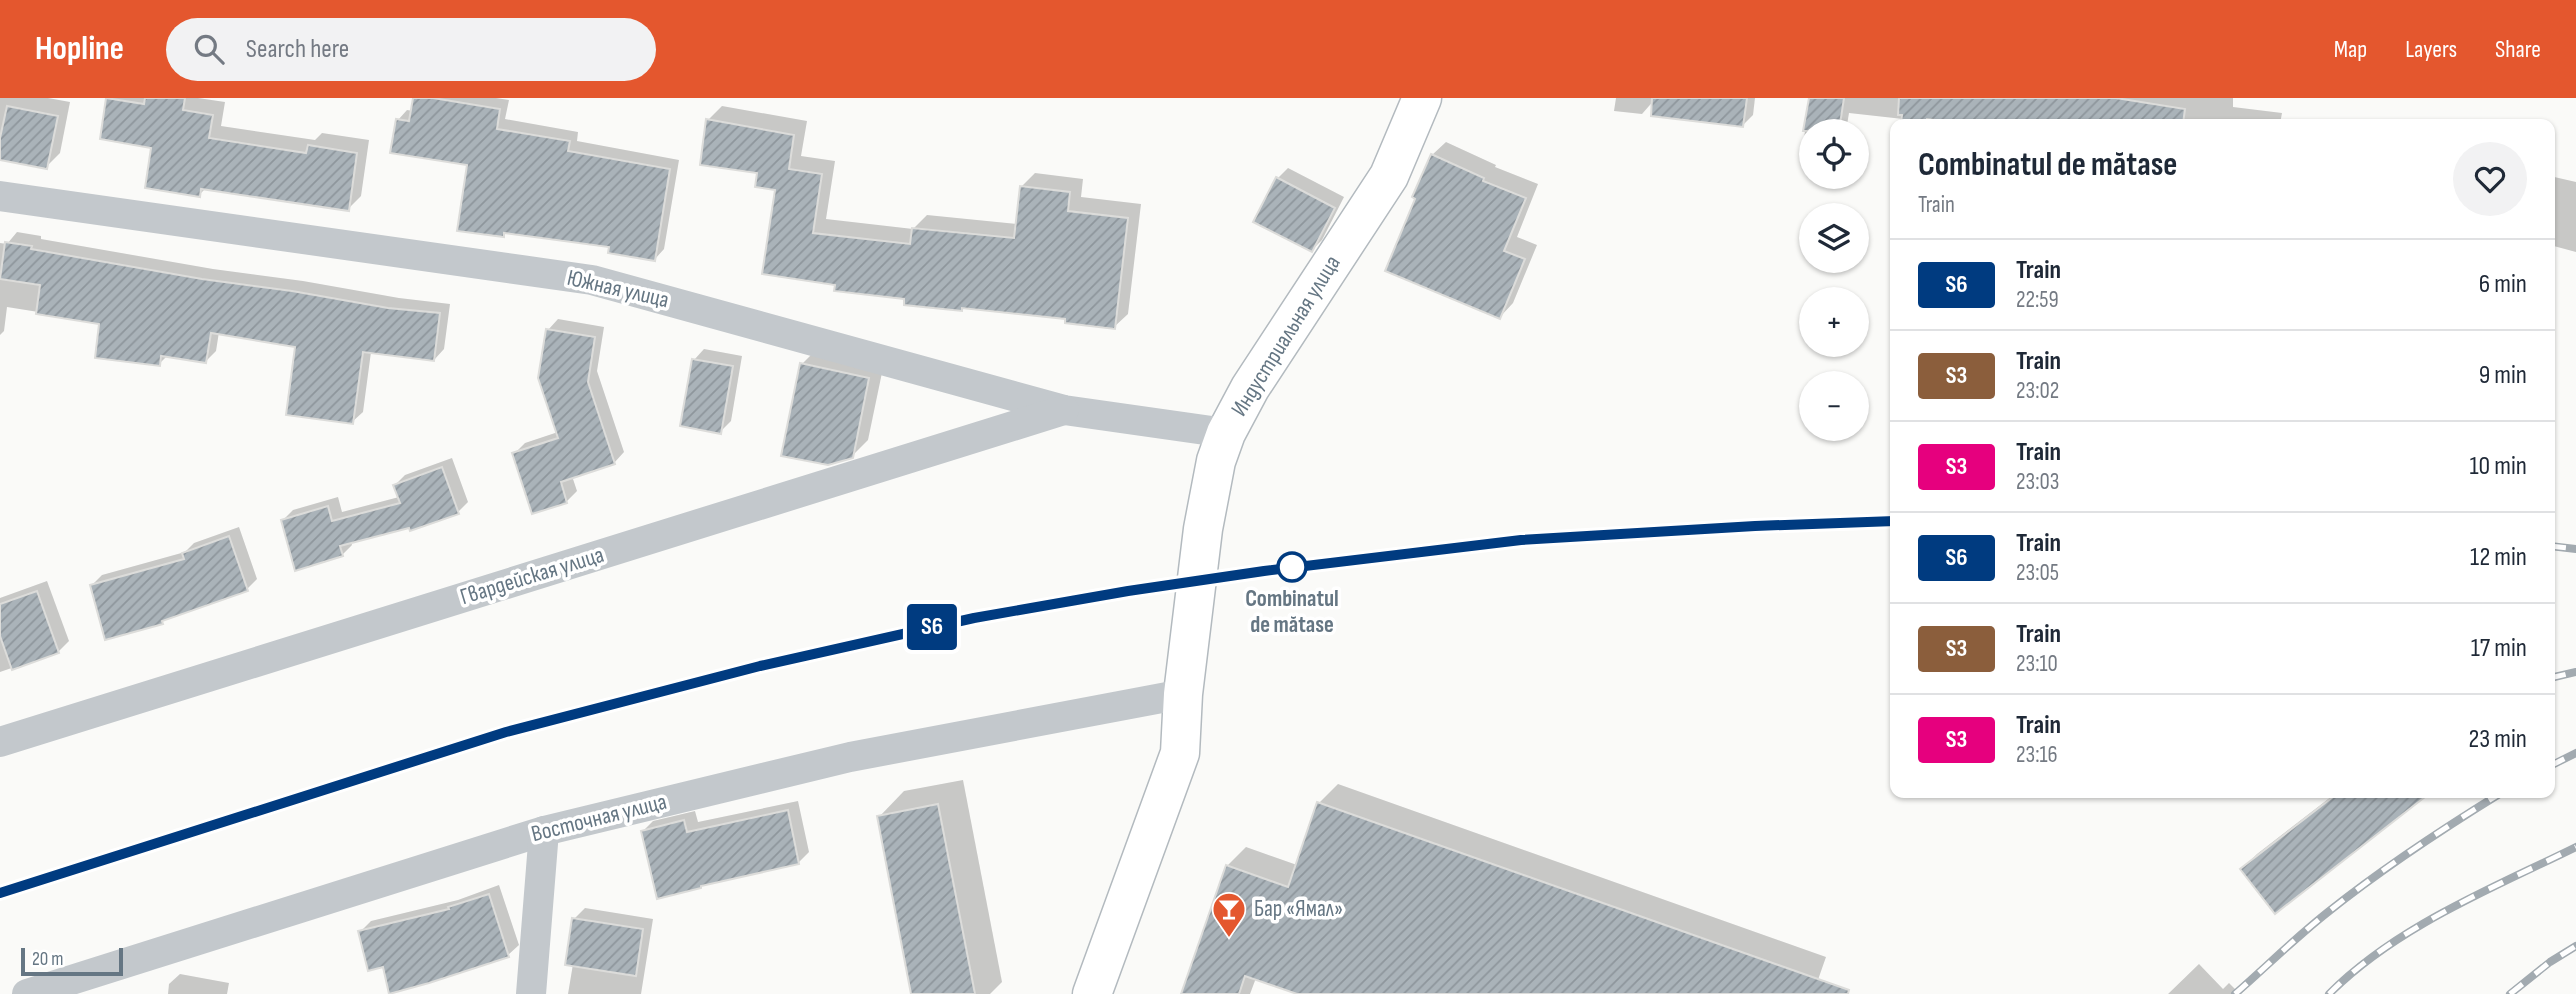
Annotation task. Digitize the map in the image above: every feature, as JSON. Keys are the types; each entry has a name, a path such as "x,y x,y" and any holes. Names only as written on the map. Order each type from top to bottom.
{"street":[{"name":"Индустриальная улица","path":"1092,994 1180,752 1183,694 1209,492 1216,461 1250,388 1389,176 1422,98"},
{"name":"Южная улица","path":"0,197 592,280 1064,410 1227,433"},
{"name":"Гвардейская улица","path":"0,742 1064,410"},
{"name":"Восточная улица","path":"27,994 544,831 850,757 1183,694"},
{"path":"531,994 544,831"},
{"path":"118,994 122,965"}],"building":[{"path":"106,98 144,104 145,98 185,98 183,110 213,115 209,138 306,153 308,145 357,153 349,211 201,189 200,197 145,188 151,148 100,139"},
{"path":"413,98 433,98 500,109 497,129 570,141 568,151 670,169 655,261 608,253 609,247 504,233 504,237 457,231 467,165 390,153 396,119 409,121"},
{"path":"1652,98 1747,98 1743,127 1651,116"},
{"path":"1809,98 1844,98 1841,119 1805,119"},
{"path":"1899,98 2116,98 2185,109 2184,119 1902,119 1902,115 1898,115"},
{"path":"7,106 58,116 47,169 0,160 0,138"},
{"path":"706,119 794,135 789,169 822,174 813,233 910,244 912,228 1014,238 1020,186 1070,192 1068,211 1128,218 1115,329 1065,323 1065,319 904,305 904,299 834,291 835,285 762,274 775,190 755,187 757,173 700,165"},
{"path":"1431,154 1484,178 1483,181 1526,198 1504,251 1525,259 1500,319 1385,271"},
{"path":"1276,177 1335,208 1312,252 1253,222"},
{"path":"5,242 202,279 388,308 440,313 434,361 363,352 353,424 286,415 295,347 211,333 206,363 161,356 160,366 95,358 99,324 36,314 40,285 0,279"},
{"path":"546,329 595,337 588,382 615,464 561,482 567,503 532,514 512,453 558,438 538,378"},
{"path":"692,359 733,366 721,434 680,426"},
{"path":"800,363 869,378 853,458 828,465 781,456"},
{"path":"442,467 459,514 410,531 409,528 340,546 343,556 295,571 281,520 328,506 332,521 400,503 393,485"},
{"path":"229,536 248,591 162,621 163,624 105,640 90,585 184,559 182,553"},
{"path":"37,591 59,653 12,670 0,636 0,604"},
{"path":"2332,798 2424,798 2275,914 2240,869"},
{"path":"1317,802 1849,990 1848,994 1297,994 1245,976 1239,994 1181,994 1226,865 1288,887"},
{"path":"938,804 975,994 911,994 877,816"},
{"path":"788,810 799,864 657,899 641,831 684,820 687,832"},
{"path":"489,894 509,957 389,994 383,967 368,971 358,931 449,909 448,907"},
{"path":"572,918 643,929 636,976 565,965"}],"railway":[{"path":"0,893 506,732 760,666 1000,613 1264,571 1521,540 1755,525 1890,521"},
{"path":"2555,547 2576,549"},
{"path":"2555,677 2576,672"},
{"path":"2555,764 2576,753"},
{"path":"2235,994 2349,896 2493,798"},
{"path":"2329,994 2384,948 2415,929 2478,894 2576,847"},
{"path":"2510,994 2550,962 2576,946"}],"train":[{"name":"S6","path":"0,893 506,732 760,666 974,618 1264,571 1521,540 1636,532 1890,521"}],"place":[{"name":"Combinatul de mătase","path":"1292,567"},
{"name":"Бар «Ямал»","path":"1229,939"}]}
